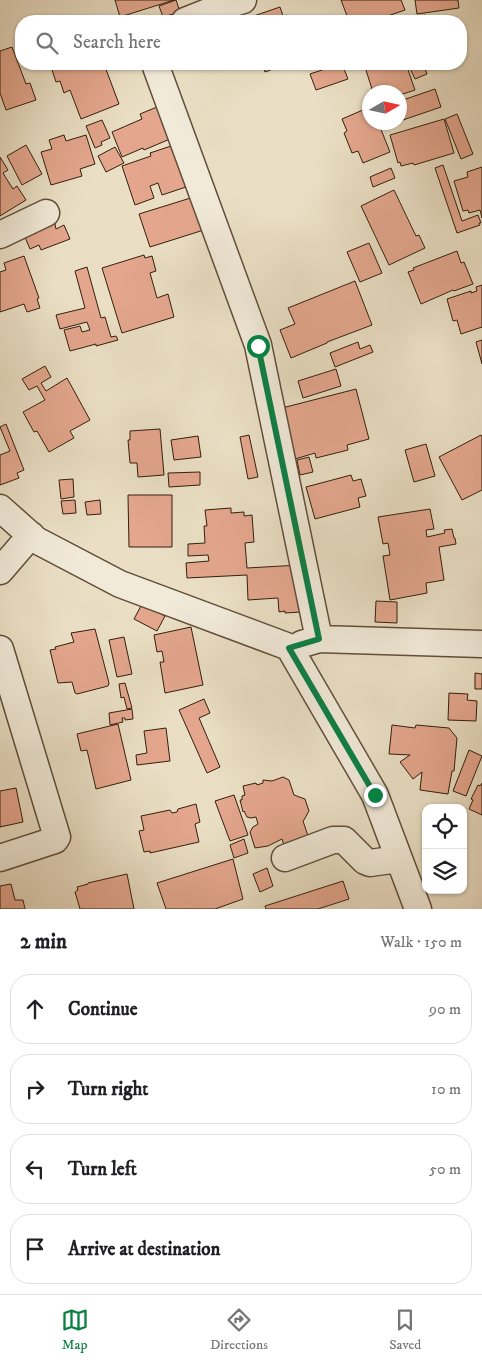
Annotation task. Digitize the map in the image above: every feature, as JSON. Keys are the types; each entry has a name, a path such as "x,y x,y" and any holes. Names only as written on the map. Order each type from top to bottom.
{"street":[{"path":"200,15 243,0"},
{"path":"157,70 258,346 319,639"},
{"path":"0,235 46,213"},
{"path":"0,508 36,540 120,584 289,648 319,639 482,644"},
{"path":"0,571 31,535"},
{"path":"289,648 375,795 418,909"},
{"path":"0,649 57,837 54,840 0,858"},
{"path":"286,858 333,840 344,840 365,861 370,863 399,859"}],"building":[{"path":"115,0 174,0 126,15 119,15"},
{"path":"176,0 180,12 162,15 159,6"},
{"path":"341,0 401,0 405,10 390,15 347,15"},
{"path":"415,0 458,0 459,8 417,14"},
{"path":"280,7 283,15 257,15"},
{"path":"12,47 15,55 15,70 21,70 26,84 30,83 36,100 6,110 0,93 0,51"},
{"path":"52,70 106,70 119,104 81,119 70,90 64,93 60,81 56,82"},
{"path":"322,70 344,70 348,79 316,90 310,74"},
{"path":"366,70 408,70 415,90 407,93 407,85 371,85"},
{"path":"411,70 425,70 427,74 415,79"},
{"path":"435,89 441,107 407,119 407,99"},
{"path":"157,107 158,111 162,109 170,139 122,157 112,132 142,119 140,114"},
{"path":"362,110 362,130 381,130 390,152 363,163 358,151 352,153 344,133 347,131 342,119"},
{"path":"457,114 473,154 461,159 445,119"},
{"path":"444,119 454,153 414,165 413,163 401,166 400,162 398,163 390,135"},
{"path":"102,120 110,138 101,142 102,145 95,148 86,126"},
{"path":"64,135 66,141 86,135 95,164 80,169 82,176 51,185 41,152 52,149 49,140"},
{"path":"180,141 195,184 162,195 158,183 150,186 154,198 135,205 122,166 151,156 150,153"},
{"path":"26,145 42,174 22,185 7,156"},
{"path":"115,147 124,163 106,172 98,156"},
{"path":"0,157 8,170 3,173 6,178 13,189 17,186 26,200 0,216"},
{"path":"443,165 462,221 478,215 480,225 457,233 435,168"},
{"path":"482,167 482,218 480,210 469,213 468,210 463,211 454,181 468,177 467,172"},
{"path":"391,168 395,178 373,187 370,177"},
{"path":"394,190 416,236 419,235 425,248 389,265 361,206"},
{"path":"197,196 207,229 150,247 139,214"},
{"path":"55,224 56,229 64,225 70,239 41,250 39,245 30,249 24,235"},
{"path":"369,243 382,273 360,282 347,252"},
{"path":"457,251 461,263 464,262 473,284 453,290 421,304 408,272 414,270 413,268"},
{"path":"144,255 145,258 152,256 156,271 150,273 157,298 168,294 174,317 122,333 102,268"},
{"path":"24,256 39,298 37,299 40,308 27,312 24,304 0,312 0,272 6,270 4,263"},
{"path":"87,267 101,318 105,317 111,337 116,336 118,340 70,351 64,330 80,326 82,332 90,330 87,322 60,329 56,315 85,308 75,271"},
{"path":"355,281 372,325 291,358 280,330 295,324 288,308"},
{"path":"482,285 482,327 461,334 457,320 453,321 447,299 471,291 471,293 477,291 476,287"},
{"path":"482,340 482,364 476,342"},
{"path":"358,342 360,349 370,345 373,352 335,367 330,353"},
{"path":"45,366 51,377 41,383 46,391 67,378 90,420 70,431 74,438 49,452 37,431 34,432 23,412 45,400 37,386 29,390 22,379"},
{"path":"336,369 341,386 303,398 298,381"},
{"path":"356,389 369,439 347,445 348,450 316,458 315,453 295,459 282,408"},
{"path":"6,424 24,470 17,473 19,478 0,485 0,455 10,451 0,427"},
{"path":"160,429 164,475 138,477 137,463 130,463 128,440 130,440 130,431"},
{"path":"249,435 258,477 248,479 240,437"},
{"path":"481,435 482,490 462,500 439,457"},
{"path":"198,436 201,457 174,460 171,440"},
{"path":"426,444 435,476 414,482 405,450"},
{"path":"309,457 313,472 300,475 297,460"},
{"path":"200,472 200,485 169,487 168,473"},
{"path":"351,475 353,481 361,479 366,496 358,498 360,507 315,519 306,487"},
{"path":"73,479 74,497 61,499 59,480"},
{"path":"128,495 172,495 172,547 129,547"},
{"path":"75,500 76,513 63,514 61,501"},
{"path":"100,500 101,514 87,515 85,502"},
{"path":"231,508 231,513 244,512 244,516 252,515 254,542 245,543 247,568 300,565 301,612 279,612 278,598 248,600 247,575 187,578 186,563 209,561 208,555 188,556 188,544 205,543 204,526 207,526 205,510"},
{"path":"430,509 434,529 426,530 427,537 445,533 444,530 452,529 455,538 456,544 439,547 444,580 426,583 427,593 390,600 383,556 390,555 388,543 383,544 378,517"},
{"path":"376,601 397,602 397,623 375,622"},
{"path":"142,604 165,616 157,631 134,619"},
{"path":"191,627 203,685 165,693 160,662 164,662 162,651 157,652 154,635"},
{"path":"95,629 109,683 108,686 77,694 72,682 58,683 50,650 74,642 71,633"},
{"path":"124,637 132,674 117,677 109,640"},
{"path":"475,673 482,674 482,689 475,689"},
{"path":"125,683 132,708 127,709 124,697 121,698 119,684"},
{"path":"449,693 468,694 467,700 477,701 476,721 448,720"},
{"path":"204,699 210,713 199,718 220,767 207,773 179,710"},
{"path":"132,709 133,719 125,720 125,718 122,718 123,722 110,725 109,713"},
{"path":"118,724 131,780 96,789 87,750 81,751 77,734"},
{"path":"392,725 415,728 416,725 449,728 457,738 454,771 452,771 448,794 420,790 422,772 413,779 400,762 410,755 389,754"},
{"path":"166,728 170,761 137,765 136,755 147,753 144,731"},
{"path":"469,750 482,756 466,796 453,791"},
{"path":"283,777 289,780 294,795 305,799 309,811 303,821 308,836 284,845 282,839 268,846 255,848 250,832 258,824 256,817 247,817 243,812 240,800 245,795 243,786 256,783 257,785 263,783 263,780 272,781"},
{"path":"482,783 482,815 469,809 473,800 471,799 478,785 480,786"},
{"path":"16,788 23,822 0,827 0,791"},
{"path":"234,795 248,835 230,841 215,801"},
{"path":"196,804 200,822 195,824 199,842 150,853 150,851 144,852 139,831 144,830 141,816 170,810 172,813 177,812 178,809"},
{"path":"244,839 248,853 234,858 230,845"},
{"path":"233,859 243,899 215,909 166,909 157,883"},
{"path":"267,868 273,886 260,892 253,874"},
{"path":"127,874 134,909 80,909 75,892 78,890 77,887"},
{"path":"343,881 349,899 318,909 266,909 265,906"},
{"path":"11,884 15,900 23,900 25,909 0,909 0,886"}],"route":[{"path":"258,346 319,639 289,648 375,795"}]}
